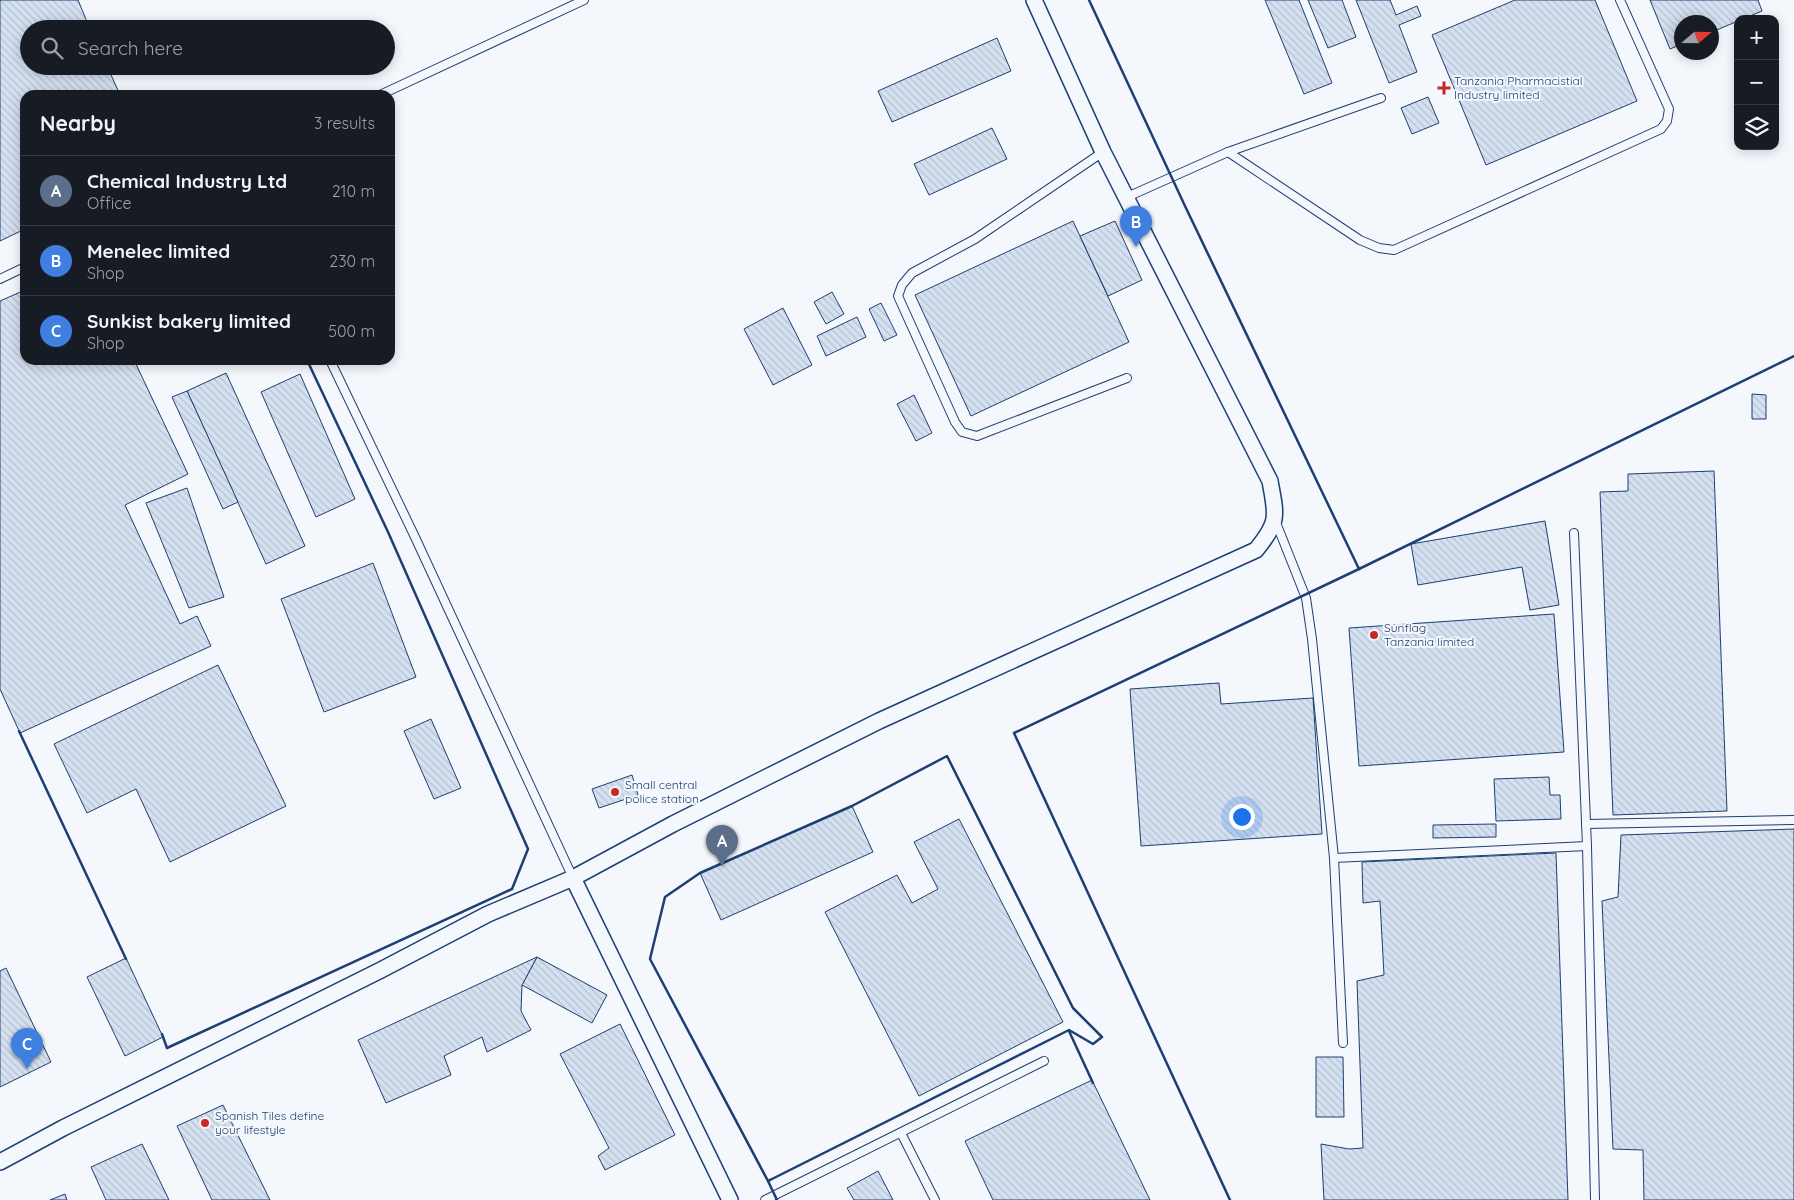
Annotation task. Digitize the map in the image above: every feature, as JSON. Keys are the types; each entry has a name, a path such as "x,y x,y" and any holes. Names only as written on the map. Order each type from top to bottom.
{"street":[{"path":"0,1162 63,1128 379,971 488,914 573,878 673,824 879,721 1256,550 1269,534 1275,519 1270,481 1103,152 1034,0"},
{"path":"573,878 730,1200"}],"lane":[{"path":"391,90 584,0"},
{"path":"1228,152 1360,240 1379,248 1394,250 1661,129 1667,120 1668,109 1620,0"},
{"path":"1127,197 1228,152 1381,98"},
{"path":"1103,152 990,229 912,273 902,285 898,296 955,422 962,432 977,436 1127,378"},
{"path":"0,279 20,269"},
{"path":"332,365 414,535 573,878"},
{"path":"1275,519 1306,598 1312,639 1334,858 1343,1043"},
{"path":"1574,533 1587,846 1595,1200"},
{"path":"1586,824 1794,820"},
{"path":"1334,858 1587,846"},
{"path":"766,1200 1044,1061"},
{"path":"901,1133 935,1200"}],"building":[{"path":"0,0 78,0 86,20 20,20 20,75 111,75 118,90 20,90 20,231 0,241"},
{"path":"1265,0 1299,0 1332,83 1304,94"},
{"path":"1308,0 1342,0 1356,37 1328,48"},
{"path":"1356,0 1390,0 1396,15 1417,6 1421,16 1399,25 1417,72 1389,83"},
{"path":"1515,0 1595,0 1637,101 1486,165 1432,35"},
{"path":"1650,0 1758,0 1762,11 1752,15 1734,15 1734,23 1719,29 1719,15 1674,15 1674,47 1670,49"},
{"path":"997,38 1011,71 892,122 878,91"},
{"path":"1428,97 1439,123 1412,134 1401,108"},
{"path":"992,128 1007,159 929,195 914,164"},
{"path":"1073,221 1129,342 971,416 915,295"},
{"path":"1115,221 1142,280 1108,296 1080,236"},
{"path":"20,292 20,365 136,365 188,474 125,505 180,624 197,616 211,646 20,733 0,689 0,301"},
{"path":"832,292 844,314 826,324 814,302"},
{"path":"881,303 897,335 884,341 869,309"},
{"path":"783,308 812,365 773,385 744,329"},
{"path":"857,317 866,337 826,356 817,336"},
{"path":"226,373 305,546 266,564 187,391"},
{"path":"300,374 355,499 316,517 261,392"},
{"path":"187,391 238,502 223,509 172,397"},
{"path":"1752,394 1766,395 1766,419 1752,419"},
{"path":"914,395 932,433 916,441 897,404"},
{"path":"1714,471 1727,811 1613,815 1600,492 1628,491 1628,474"},
{"path":"187,488 224,597 189,608 146,503"},
{"path":"1545,521 1559,605 1530,610 1522,567 1418,585 1411,544"},
{"path":"373,563 416,677 324,712 281,599"},
{"path":"1554,614 1564,752 1359,766 1349,628"},
{"path":"218,665 286,806 170,862 136,789 87,813 54,744"},
{"path":"1219,683 1221,704 1313,698 1322,834 1141,846 1130,689"},
{"path":"431,719 461,788 434,799 404,731"},
{"name":"Small central police station","path":"632,775 638,795 599,808 592,789"},
{"path":"1549,777 1550,795 1560,795 1561,819 1496,821 1494,779"},
{"path":"852,806 873,852 721,920 700,873"},
{"path":"959,819 1063,1022 919,1096 825,912 897,875 912,903 938,889 914,842"},
{"path":"1496,824 1496,837 1433,838 1433,825"},
{"path":"1794,829 1794,1200 1644,1200 1643,1150 1613,1149 1602,901 1618,897 1621,835"},
{"path":"1556,853 1568,1200 1324,1200 1321,1144 1349,1149 1363,1148 1357,981 1384,975 1380,901 1363,903 1362,862"},
{"path":"537,957 607,995 592,1023 522,985"},
{"path":"537,957 522,985 521,1011 531,1030 487,1052 482,1037 444,1056 451,1075 386,1103 358,1040"},
{"path":"126,958 163,1037 125,1056 87,977"},
{"path":"6,968 51,1062 0,1087 0,971"},
{"path":"620,1024 675,1135 605,1170 598,1156 609,1148 560,1054"},
{"path":"1316,1057 1343,1057 1344,1117 1316,1117"},
{"path":"1092,1080 1150,1200 993,1200 965,1141"},
{"path":"223,1105 270,1200 212,1200 177,1126"},
{"path":"142,1144 169,1200 106,1200 91,1167"},
{"path":"878,1171 893,1200 854,1200 847,1188"},
{"path":"65,1194 67,1200 50,1200"}],"wall":[{"path":"1089,0 1185,206 1360,568"},
{"path":"1230,1200 1014,733 1359,569 1794,356"},
{"path":"162,1034 167,1048 512,889 528,849 388,532 309,365"},
{"path":"19,731 126,959"},
{"path":"947,756 1073,1008 1102,1037 1093,1044 1069,1030 768,1181 650,959 665,897 700,873 852,806 947,756"},
{"path":"1069,1031 1093,1083"},
{"path":"770,1180 768,1181 777,1200"}],"place":[{"name":"Tanzania Pharmacistial Industry limited","path":"1444,88"},
{"name":"Menelec limited","path":"1136,247"},
{"name":"Sunflag Tanzania limited","path":"1374,635"},
{"name":"Small central police station","path":"615,792"},
{"name":"Chemical Industry Ltd","path":"722,866"},
{"name":"Sunkist bakery limited","path":"27,1069"},
{"name":"Spanish Tiles define your lifestyle","path":"205,1123"}]}
